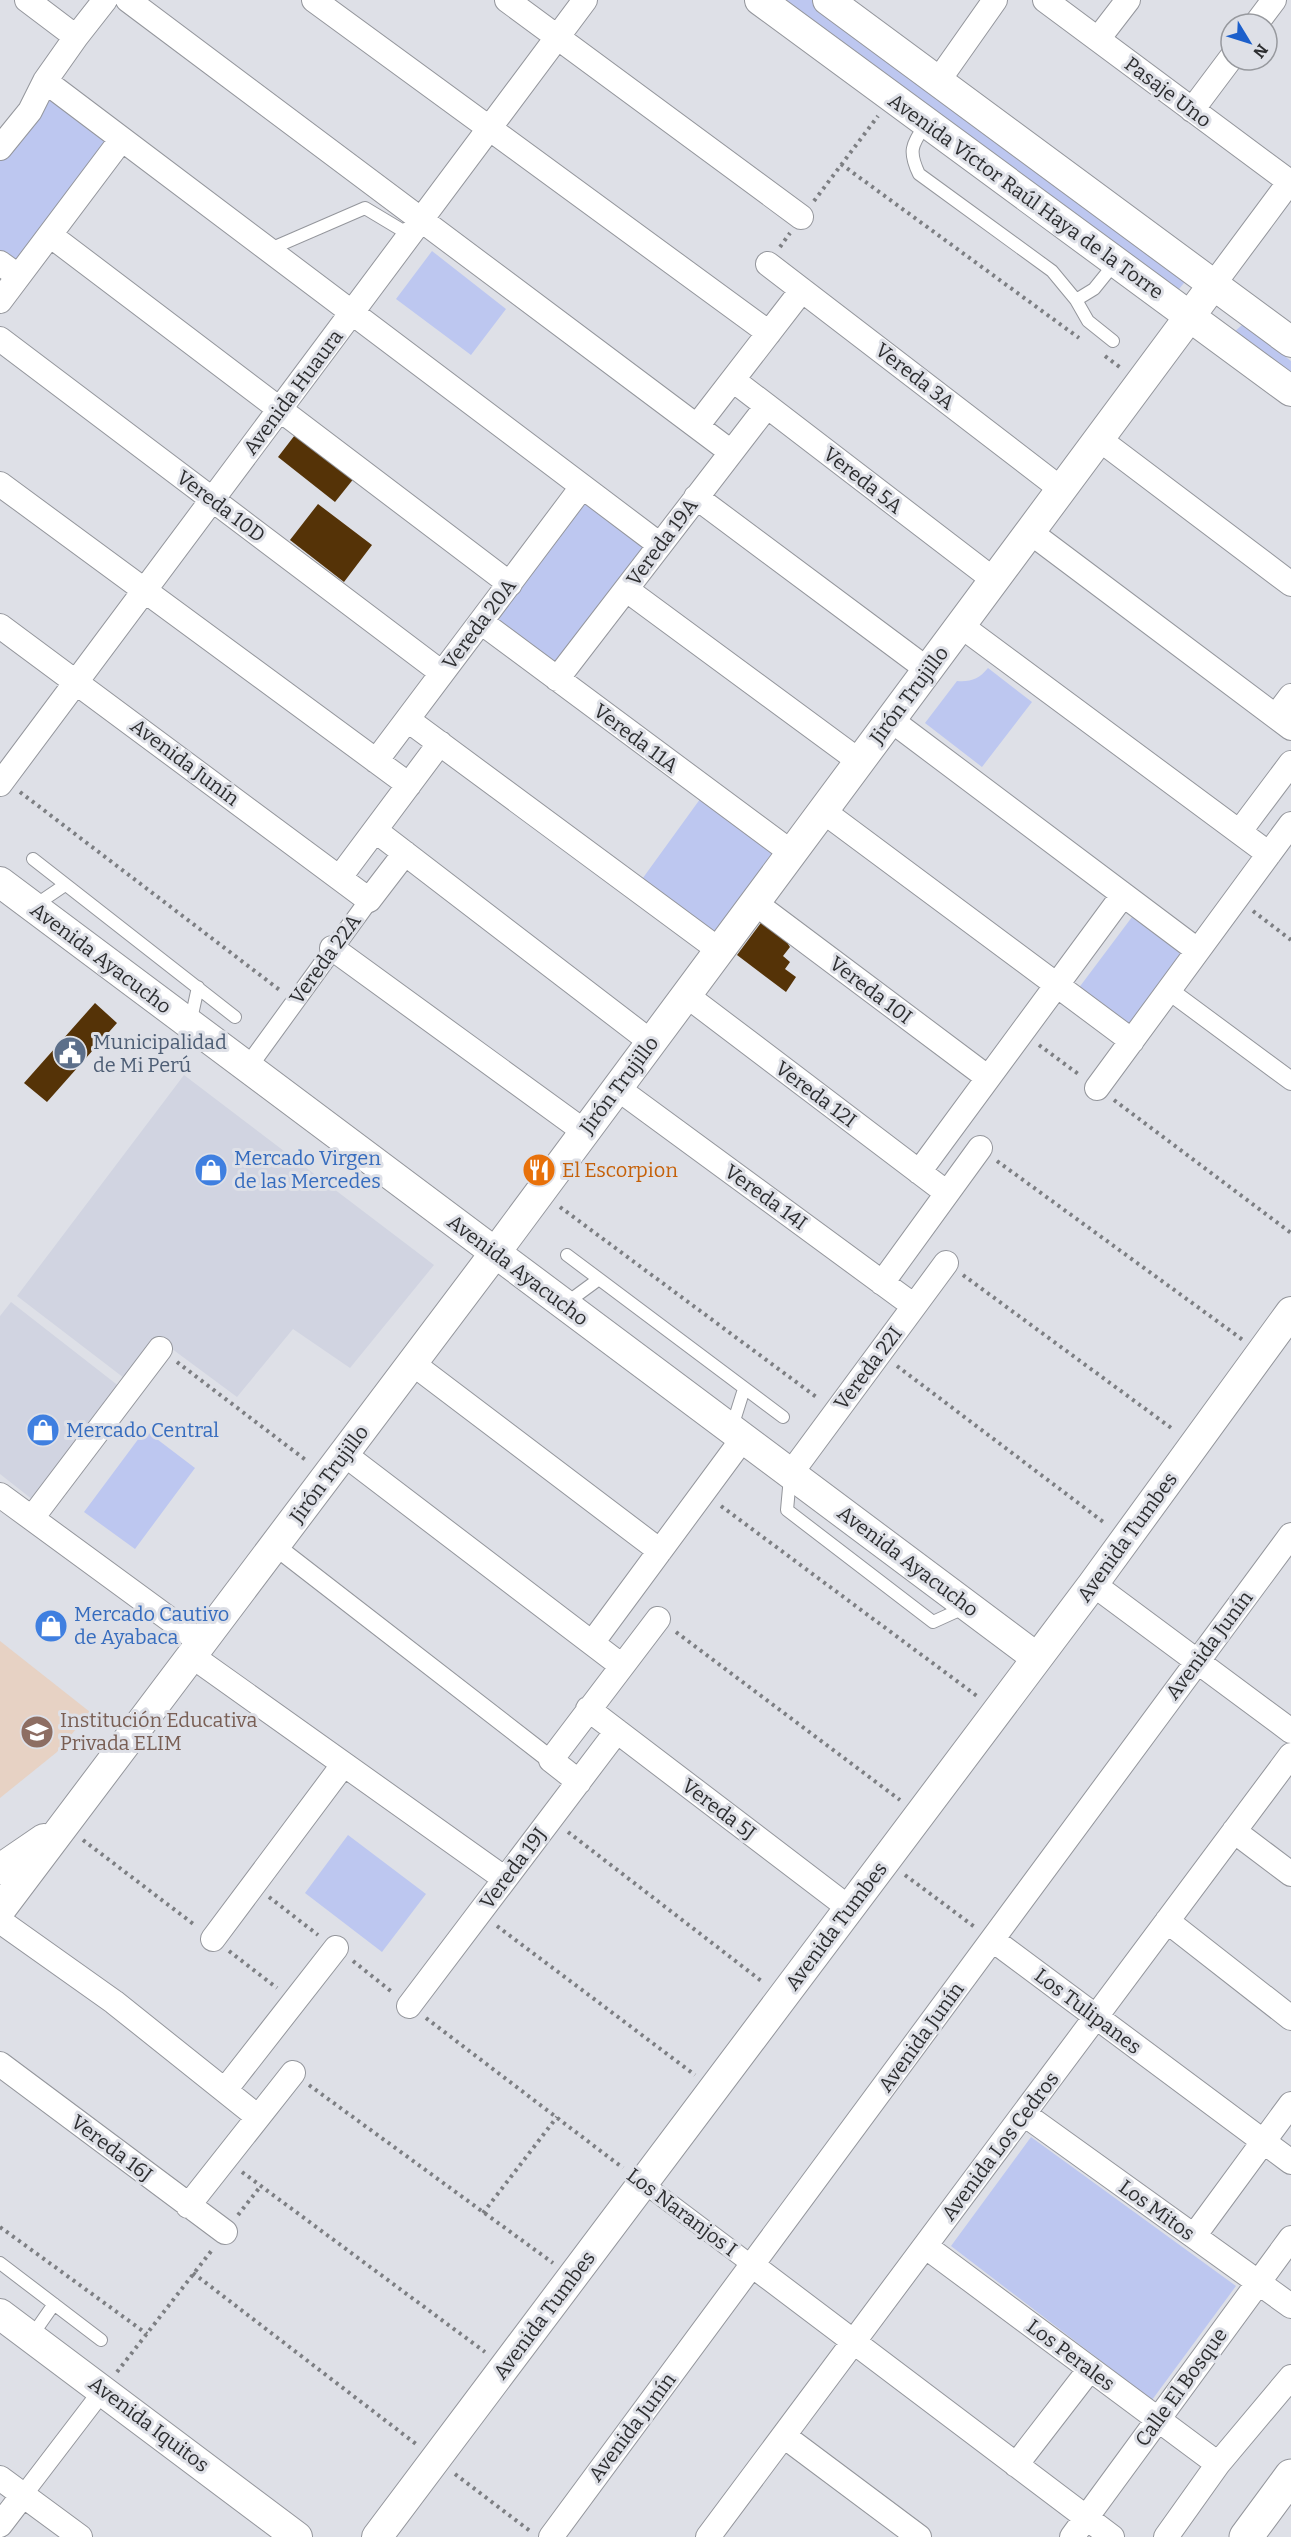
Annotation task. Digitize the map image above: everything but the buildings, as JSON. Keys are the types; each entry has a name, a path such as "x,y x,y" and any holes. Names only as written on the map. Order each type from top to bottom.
{"highway":[{"path":"1246,2537 1291,2476"}],"street":[{"path":"27,0 76,37"},
{"path":"4,134 30,111 45,81 105,0"},
{"path":"314,0 488,130 769,333"},
{"path":"507,0 801,217"},
{"name":"Avenida Huaura","path":"2,782 585,0"},
{"name":"Avenida Víctor Raúl Haya de la Torre","path":"760,0 1291,391"},
{"name":"Avenida Víctor Raúl Haya de la Torre","path":"828,0 1291,342"},
{"path":"938,81 995,0"},
{"name":"Pasaje Uno","path":"1045,0 1291,182"},
{"path":"1098,39 1128,0"},
{"path":"144,4 415,227 731,452"},
{"path":"1192,110 1220,72"},
{"path":"45,81 660,545"},
{"path":"0,301 9,270 50,235 121,140"},
{"path":"1213,285 1291,182"},
{"path":"50,235 510,584"},
{"name":"Vereda 3A","path":"768,264 1061,489"},
{"name":"Jirón Trujillo","path":"0,1910 495,1253 1213,285"},
{"path":"697,426 802,290"},
{"name":"Vereda 10D","path":"0,339 442,673"},
{"name":"Vereda 5A","path":"733,380 994,580"},
{"name":"Vereda 19A","path":"557,679 767,406"},
{"path":"1099,439 1291,584"},
{"path":"0,484 409,786"},
{"name":"Vereda 20A","path":"376,761 582,487"},
{"path":"696,497 928,670"},
{"path":"1030,532 1283,722 1291,696"},
{"path":"627,590 859,761"},
{"name":"Vereda 11A","path":"481,622 792,853"},
{"path":"960,625 1269,854"},
{"name":"Avenida Junín","path":"0,626 369,900"},
{"path":"408,720 719,950"},
{"path":"891,720 1197,950"},
{"path":"340,877 440,744"},
{"path":"1240,831 1291,763"},
{"path":"823,811 1132,1041"},
{"path":"1097,1088 1291,824"},
{"path":"376,831 651,1042"},
{"name":"Vereda 22A","path":"247,1068 332,948 405,853"},
{"name":"Avenida Ayacucho","path":"0,882 1037,1658"},
{"path":"919,1172 1123,896"},
{"name":"Vereda 10I","path":"755,903 987,1077"},
{"path":"332,948 585,1132"},
{"path":"1168,990 1291,1081"},
{"name":"Vereda 12I","path":"686,995 947,1193"},
{"name":"Vereda 14I","path":"617,1088 914,1306"},
{"path":"882,1283 980,1148"},
{"name":"Vereda 22I","path":"791,1473 946,1263"},
{"name":"Avenida Tumbes","path":"377,2537 1093,1584 1291,1312"},
{"path":"32,1518 160,1349"},
{"path":"412,1363 660,1551"},
{"path":"592,1643 704,1493 738,1433"},
{"path":"336,1465 622,1666"},
{"path":"0,1495 344,1765 505,1880"},
{"name":"Avenida Junín","path":"551,2537 1291,1535"},
{"path":"275,1546 579,1782"},
{"path":"1093,1584 1291,1731"},
{"path":"551,1760 658,1619"},
{"name":"Vereda 5J","path":"588,1709 849,1908"},
{"name":"Vereda 19J","path":"409,2006 617,1731"},
{"name":"Avenida Los Cedros","path":"716,2534 784,2436 1291,1755"},
{"path":"213,1939 344,1765"},
{"path":"0,1869 64,1826"},
{"path":"1234,1832 1291,1874"},
{"path":"0,1921 114,2002 258,2117"},
{"path":"1167,1922 1291,2018"},
{"name":"Los Tulipanes","path":"993,1940 1291,2162"},
{"path":"225,2090 336,1948"},
{"name":"Vereda 16J","path":"0,2064 225,2232"},
{"path":"188,2206 293,2073"},
{"path":"1194,2236 1291,2104"},
{"name":"Los Mitos","path":"1024,2114 1291,2306"},
{"name":"Los Naranjos I","path":"643,2183 1016,2465 1078,2527 1112,2537"},
{"name":"Calle El Bosque","path":"1078,2527 1291,2238"},
{"name":"Los Perales","path":"925,2246 1218,2463"},
{"name":"Avenida Iquitos","path":"0,2314 297,2537"},
{"path":"1016,2465 1090,2369"},
{"path":"1166,2537 1218,2463 1291,2377"},
{"path":"0,2525 104,2390"},
{"path":"784,2436 919,2537"},
{"path":"0,2478 80,2537"}],"lane":[{"path":"927,122 914,143 910,156 919,174 1052,271 1076,300 1088,321 1113,341"},
{"path":"267,250 365,208 415,227"},
{"path":"1076,300 1094,290 1116,262"},
{"path":"33,859 235,1017"},
{"path":"33,906 65,885"},
{"path":"190,1025 198,987"},
{"path":"567,1255 783,1417"},
{"path":"564,1305 599,1279"},
{"path":"738,1433 744,1389"},
{"path":"0,2263 101,2340"},
{"path":"31,2337 54,2304"}],"path":[{"path":"841,164 1086,343"},
{"path":"1096,350 1124,370"},
{"path":"2,782 294,1001"},
{"path":"1236,898 1291,940"},
{"path":"1022,1032 1291,1233"},
{"path":"980,1148 1261,1353"},
{"path":"540,1192 836,1412"},
{"path":"946,1263 1194,1445"},
{"path":"160,1349 336,1465"},
{"path":"880,1353 1126,1539"},
{"path":"704,1493 974,1694"},
{"path":"658,1619 919,1815"},
{"path":"551,1819 783,1997"},
{"path":"64,1826 295,2001"},
{"path":"885,1861 993,1940"},
{"name":"Los Naranjos I","path":"253,1885 643,2183"},
{"path":"479,1913 714,2089"},
{"path":"293,2073 572,2277"},
{"path":"483,2213 557,2117"},
{"path":"226,2158 260,2187 505,2367"},
{"path":"104,2390 260,2187"},
{"path":"0,2227 147,2334"},
{"path":"194,2273 538,2537"}],"shaded area":[{"path":"777,0 813,0 1188,278 1175,294"},
{"path":"47,98 111,143 18,267 0,254 0,156"},
{"path":"432,251 506,309 471,355 396,299"},
{"path":"1243,324 1291,361 1291,380 1231,335"},
{"path":"584,495 652,547 556,671 488,618"},
{"path":"988,668 1032,702 982,767 925,723 957,681 974,679"},
{"path":"703,795 785,854 717,943 640,882"},
{"path":"1132,917 1185,956 1127,1033 1075,993"},
{"name":"Mercado Virgen de las Mercedes","path":"184,1075 434,1265 350,1368 293,1329 237,1397 160,1340 128,1381 17,1296"},
{"name":"Mercado Central","path":"11,1302 120,1387 33,1500 0,1474 0,1316"},
{"path":"145,1430 195,1468 135,1549 84,1512"},
{"name":"Institución Educativa Privada ELIM","path":"0,1641 90,1712 57,1752 0,1798"},
{"path":"348,1835 426,1894 382,1952 305,1893"},
{"path":"1031,2137 1236,2286 1152,2400 951,2246"}],"place":[{"name":"Municipalidad de Mi Perú","path":"70,1053"},
{"name":"Mercado Virgen de las Mercedes","path":"211,1170"},
{"name":"El Escorpion","path":"539,1170"},
{"name":"Mercado Central","path":"43,1430"},
{"name":"Mercado Cautivo de Ayabaca","path":"51,1626"},
{"name":"Institución Educativa Privada ELIM","path":"37,1732"}]}
